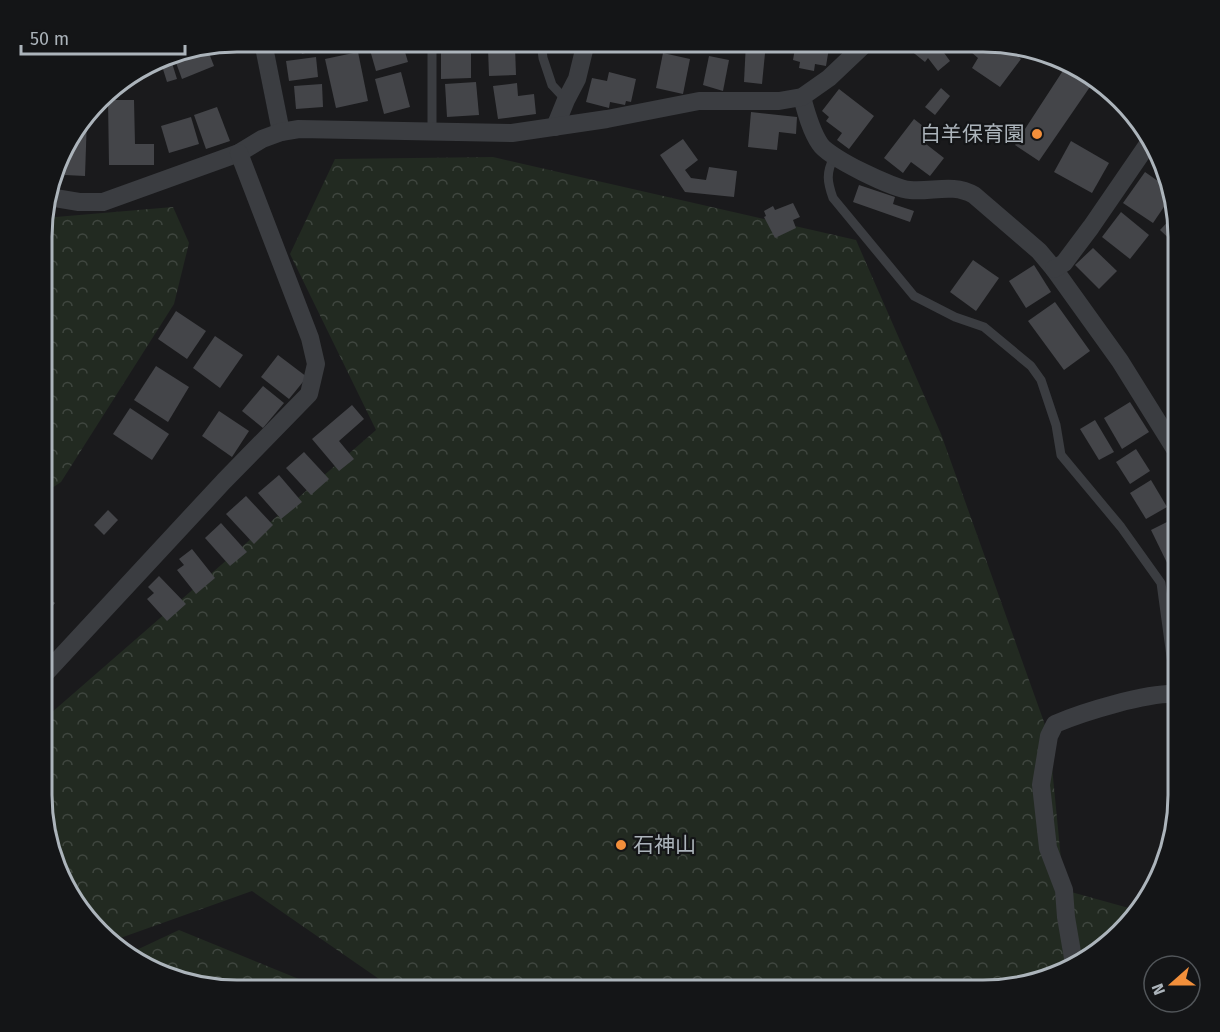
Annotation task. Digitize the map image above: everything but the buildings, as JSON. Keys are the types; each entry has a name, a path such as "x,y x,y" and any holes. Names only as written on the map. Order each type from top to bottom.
{"street":[{"path":"265,53 281,132"},
{"path":"555,127 577,79 583,53"},
{"path":"57,198 79,202 103,202 239,153 262,139 281,132 299,129 512,133 699,101 779,101 802,97 829,78 855,53"},
{"path":"802,97 806,113 820,144 834,157 881,180 909,190 944,188 966,190 1039,251 1120,361 1167,438"},
{"path":"1054,269 1064,263 1144,149"},
{"path":"53,665 216,489 309,394 316,364 310,338 239,153"},
{"path":"1072,955 1064,890 1048,848 1041,785 1049,736 1055,724 1070,718 1168,693"}],"lane":[{"path":"432,53 432,133"},
{"path":"542,53 552,85 566,100"},
{"path":"834,157 827,170 827,182 832,198 899,280 919,300 955,318 984,327 1030,366 1041,380 1056,424 1061,455 1121,527 1161,583 1168,632"}],"green space":[{"path":"493,157 856,240 941,434 1049,736 1064,890 1128,908 1113,925 1085,948 1053,965 1018,976 994,979 380,980 252,891 122,938 107,925 84,897 62,854 53,806 53,711 376,430 290,254 335,159"},
{"path":"173,207 189,243 174,304 61,482 53,487 53,238 54,217"},
{"path":"179,930 301,980 238,980 202,976 178,970 138,949"}],"place":[{"name":"白羊保育園","path":"1037,134"},
{"name":"石神山","path":"621,845"}]}
